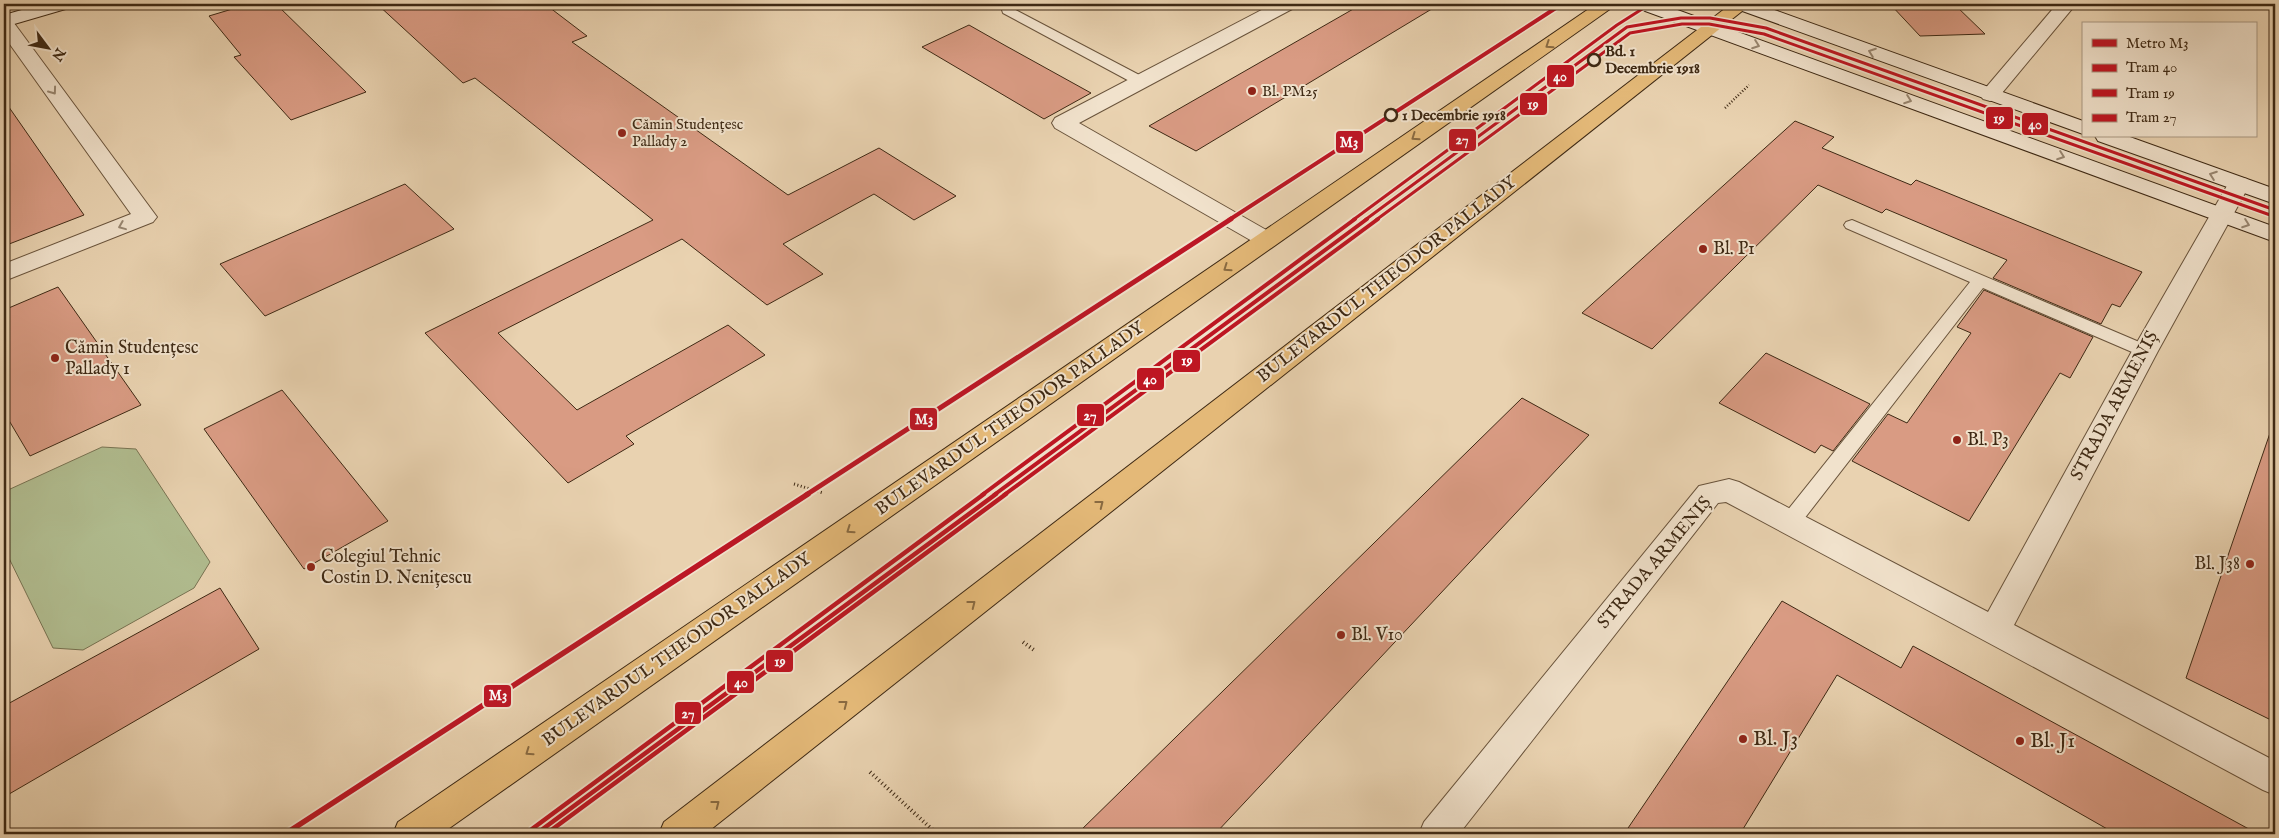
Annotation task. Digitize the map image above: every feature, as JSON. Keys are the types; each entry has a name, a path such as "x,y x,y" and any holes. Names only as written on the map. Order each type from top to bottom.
{"main road":[{"name":"BULEVARDUL THEODOR PALLADY","path":"411,834 1608,4"},
{"name":"BULEVARDUL THEODOR PALLADY","path":"677,834 1741,4"}],"street":[{"path":"4,273 145,217 4,22 62,4"},
{"path":"1267,240 1063,122 1287,4"},
{"path":"1644,4 2275,235"},
{"path":"1741,4 2082,128"},
{"path":"1990,95 2067,4"},
{"path":"2112,138 2275,197"},
{"name":"STRADA ARMENIȘ","path":"1995,630 2145,351 2239,184"},
{"name":"STRADA ARMENIȘ","path":"1437,834 1709,494 1729,490 2275,779"}],"lane":[{"path":"1008,10 1140,82"},
{"path":"1852,225 2145,351"},
{"path":"1790,522 1980,280"}],"path":[{"path":"1528,8 1534,4"},
{"path":"1725,108 1749,85"},
{"path":"794,484 823,494"},
{"path":"1023,642 1034,650"},
{"path":"870,772 937,834"}],"green space":[{"path":"102,447 136,449 210,562 194,588 83,650 53,648 4,548 4,496 8,490"}],"building":[{"path":"249,4 276,4 366,92 291,120 234,57 241,55 209,16"},
{"path":"377,4 545,4 587,36 572,42 788,195 879,148 956,196 914,220 874,194 783,244 823,274 767,305 682,239 498,333 577,410 728,325 765,355 626,436 634,444 568,483 425,333 653,220 475,78 463,83"},
{"name":"Bl. PM25","path":"1362,4 1440,4 1196,151 1149,126"},
{"path":"1890,4 1954,4 1985,34 1920,36"},
{"path":"969,25 1091,93 1044,119 922,47"},
{"path":"4,100 84,215 4,246"},
{"path":"1795,121 1834,137 1822,148 1911,185 1916,180 2142,272 2120,307 2112,304 2101,324 1993,278 2007,260 1886,209 1882,213 1818,185 1652,349 1582,313"},
{"path":"405,184 454,229 265,316 220,264"},
{"name":"Cămin Studențesc Pallady 1","path":"58,287 141,405 30,456 4,412 4,310"},
{"name":"Bl. P3","path":"1984,290 2093,337 2070,378 2060,373 1969,521 1852,461 1888,414 1907,423 1971,333 1957,327"},
{"path":"1766,353 1870,404 1833,451 1821,445 1815,453 1719,403"},
{"path":"282,390 388,521 304,569 204,429"},
{"name":"Bl. V10","path":"1522,398 1589,435 1215,834 1077,834"},
{"name":"Bl. J38","path":"2270,433 2275,434 2275,722 2186,678"},
{"path":"220,588 259,649 4,797 4,706"},
{"path":"1782,601 1901,668 1913,646 2258,834 2116,834 1837,675 1740,834 1624,834"}],"metro line":[{"name":"M3","path":"285,834 1562,4"}],"tram line":[{"name":"27","path":"532,829 1617,25 1650,4"},
{"name":"40","path":"536,834 1627,27 1681,18 1710,18 1766,28 2275,210"},
{"name":"19","path":"546,834 1630,33 1682,24 1709,24 1764,34 2273,216"}],"place":[{"name":"Bd. 1 Decembrie 1918","path":"1594,60"},
{"name":"Bl. PM25","path":"1252,91"},
{"name":"1 Decembrie 1918","path":"1391,115"},
{"name":"Cămin Studențesc Pallady 2","path":"622,133"},
{"name":"Bl. P1","path":"1703,249"},
{"name":"Cămin Studențesc Pallady 1","path":"55,358"},
{"name":"Bl. P3","path":"1957,440"},
{"name":"Bl. J38","path":"2250,564"},
{"name":"Colegiul Tehnic Costin D. Nenițescu","path":"311,567"},
{"name":"Bl. V10","path":"1341,635"},
{"name":"Bl. J3","path":"1743,739"},
{"name":"Bl. J1","path":"2020,741"}]}
